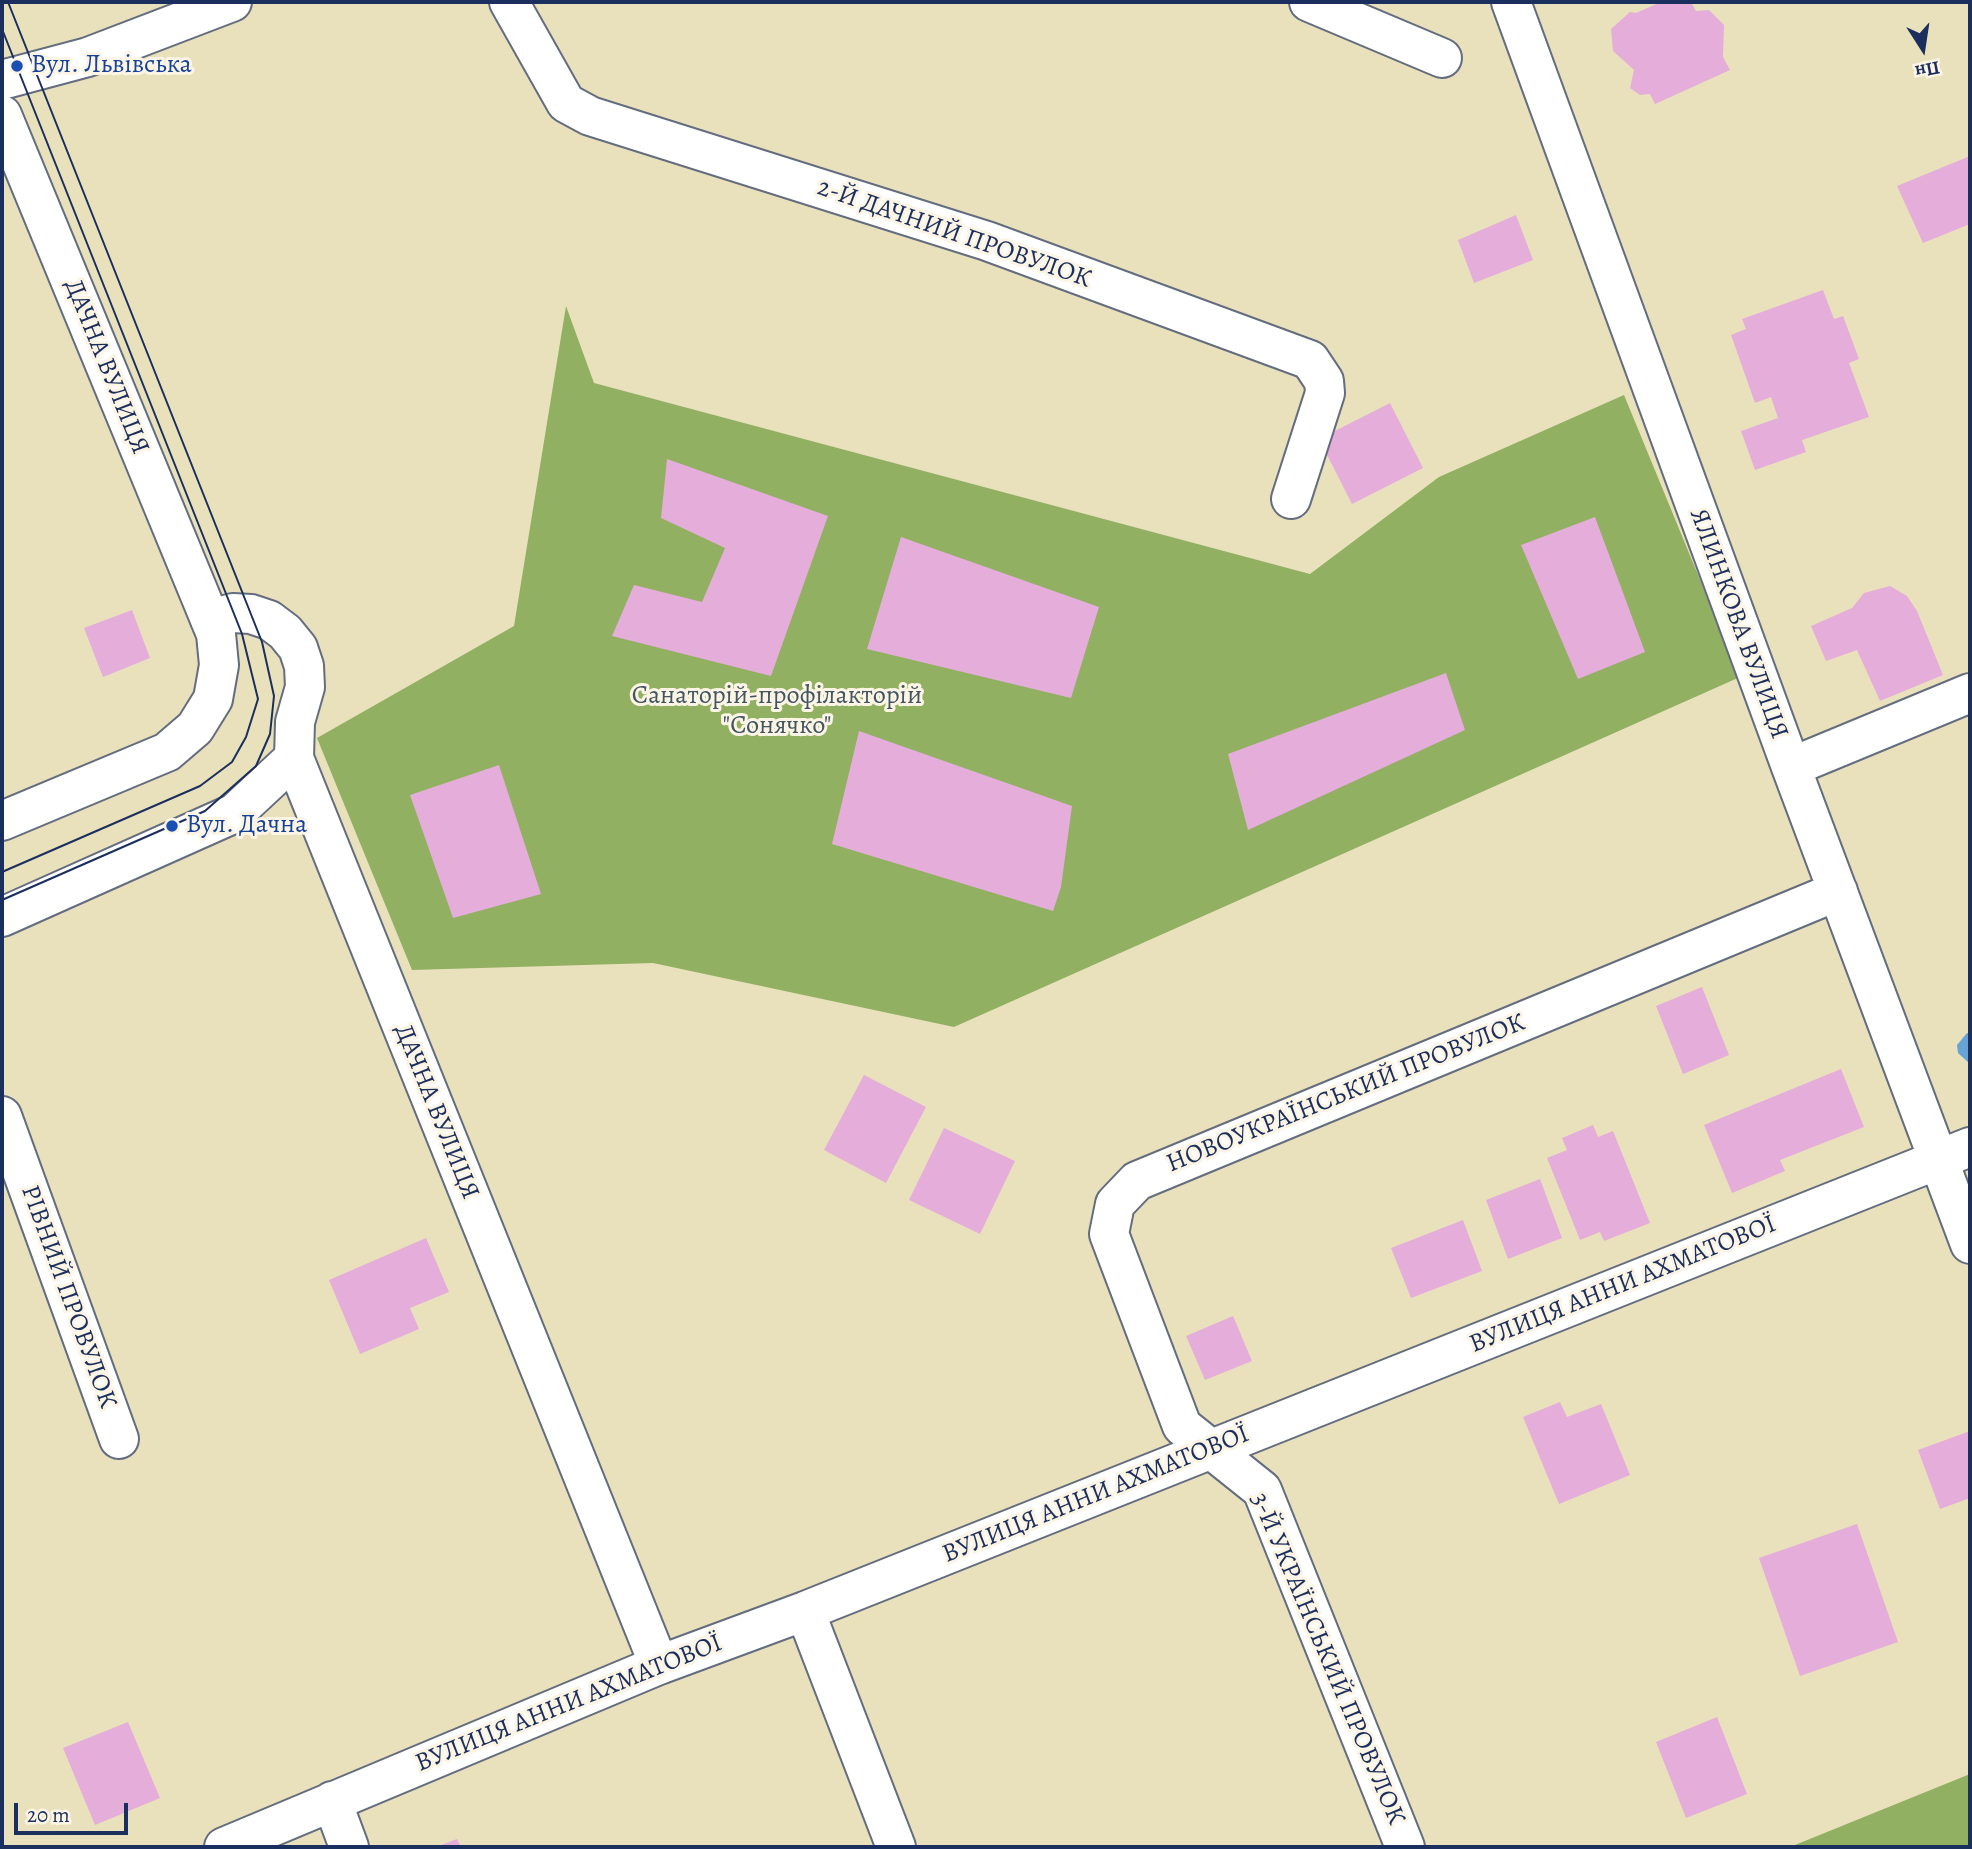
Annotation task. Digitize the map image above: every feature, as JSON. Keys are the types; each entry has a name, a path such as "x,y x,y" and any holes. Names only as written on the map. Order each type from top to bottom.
{"street":[{"path":"2,80 88,57 232,2"},
{"name":"2-Й ДАЧНИЙ ПРОВУЛОК","path":"509,2 566,103 590,116 987,241 1310,360 1324,381 1325,393 1291,499"},
{"path":"1309,2 1442,58"},
{"name":"ЯЛИНКОВА ВУЛИЦЯ","path":"1511,2 1838,891 1954,1153 1970,1244"},
{"name":"ДАЧНА ВУЛИЦЯ","path":"2,116 216,634 219,665 213,699 195,728 167,752 2,821"},
{"name":"ДАЧНА ВУЛИЦЯ","path":"209,619 233,613 251,614 269,620 285,632 298,648 304,666 305,687 295,722 294,758 659,1665"},
{"path":"1791,767 1970,694"},
{"path":"2,917 235,813 294,758"},
{"name":"НОВОУКРАЇНСЬКИЙ ПРОВУЛОК","path":"1212,1449 1182,1426 1109,1234 1115,1203 1124,1191 1136,1181 1838,891"},
{"name":"РІВНИЙ ПРОВУЛОК","path":"2,1116 119,1438"},
{"name":"ВУЛИЦЯ АННИ АХМАТОВОЇ","path":"224,1847 659,1665 805,1611 1954,1153"},
{"name":"3-Й УКРАЇНСЬКИЙ ПРОВУЛОК","path":"1212,1449 1262,1490 1405,1847"},
{"path":"805,1611 896,1847"},
{"path":"332,1801 349,1847"}],"green space":[{"name":"Санаторій-профілакторій \"Сонячко\"","path":"566,306 594,383 1310,574 1439,477 1624,395 1740,677 954,1027 653,963 412,970 317,738 514,626"},
{"path":"1970,1774 1970,1847 1790,1847"}],"water":[{"path":"1967,1033 1970,1034 1970,1064 1958,1053 1957,1045"}],"building":[{"path":"1661,2 1691,2 1696,11 1709,10 1724,25 1723,57 1730,70 1655,104 1650,94 1640,95 1630,88 1634,70 1613,51 1611,29 1630,12 1636,13"},
{"path":"1970,156 1970,224 1923,243 1897,186"},
{"path":"1516,215 1533,260 1474,283 1458,240"},
{"path":"1823,290 1834,319 1843,316 1859,359 1849,363 1869,417 1802,440 1806,452 1755,470 1741,431 1778,418 1771,397 1755,403 1731,335 1746,329 1742,319"},
{"path":"1390,403 1423,468 1352,504 1319,439"},
{"path":"667,459 828,516 771,676 612,636 634,585 702,602 725,548 661,518"},
{"path":"1595,517 1645,652 1578,679 1521,545"},
{"path":"901,537 1099,607 1071,698 867,649"},
{"path":"1890,586 1907,596 1917,611 1943,675 1880,701 1857,650 1826,661 1811,626 1852,608 1864,593"},
{"path":"132,610 150,658 103,677 84,628"},
{"path":"1446,673 1465,730 1248,830 1228,754"},
{"path":"859,731 1072,806 1061,887 1053,911 832,844"},
{"path":"499,765 541,894 453,918 410,795"},
{"path":"1702,987 1729,1055 1683,1074 1656,1006"},
{"path":"1841,1069 1864,1127 1780,1160 1785,1171 1732,1193 1704,1125"},
{"path":"864,1075 926,1107 886,1183 824,1150"},
{"path":"1593,1125 1598,1137 1613,1131 1650,1223 1604,1241 1600,1232 1580,1240 1547,1158 1567,1150 1562,1138"},
{"path":"944,1128 1015,1161 980,1234 909,1200"},
{"path":"1540,1179 1562,1238 1508,1259 1486,1200"},
{"path":"1463,1220 1482,1271 1411,1298 1391,1248"},
{"path":"426,1238 449,1292 410,1308 419,1329 360,1354 329,1280"},
{"path":"1233,1316 1252,1361 1205,1380 1186,1336"},
{"path":"1560,1402 1567,1417 1601,1404 1630,1475 1559,1504 1523,1417"},
{"path":"1970,1431 1970,1498 1940,1509 1918,1450"},
{"path":"1857,1524 1898,1642 1800,1676 1759,1558"},
{"path":"1717,1717 1747,1794 1686,1818 1656,1742"},
{"path":"128,1722 160,1798 95,1825 63,1748"},
{"path":"457,1839 461,1847 436,1847"}],"tram line":[{"path":"2,900 205,811 256,766 270,734 274,696 262,642 8,2"},
{"path":"2,29 242,634 258,699 246,737 232,762 200,786 2,872"}],"place":[{"name":"Вул. Львівська","path":"17,66"},
{"name":"Вул. Дачна","path":"172,826"}]}
